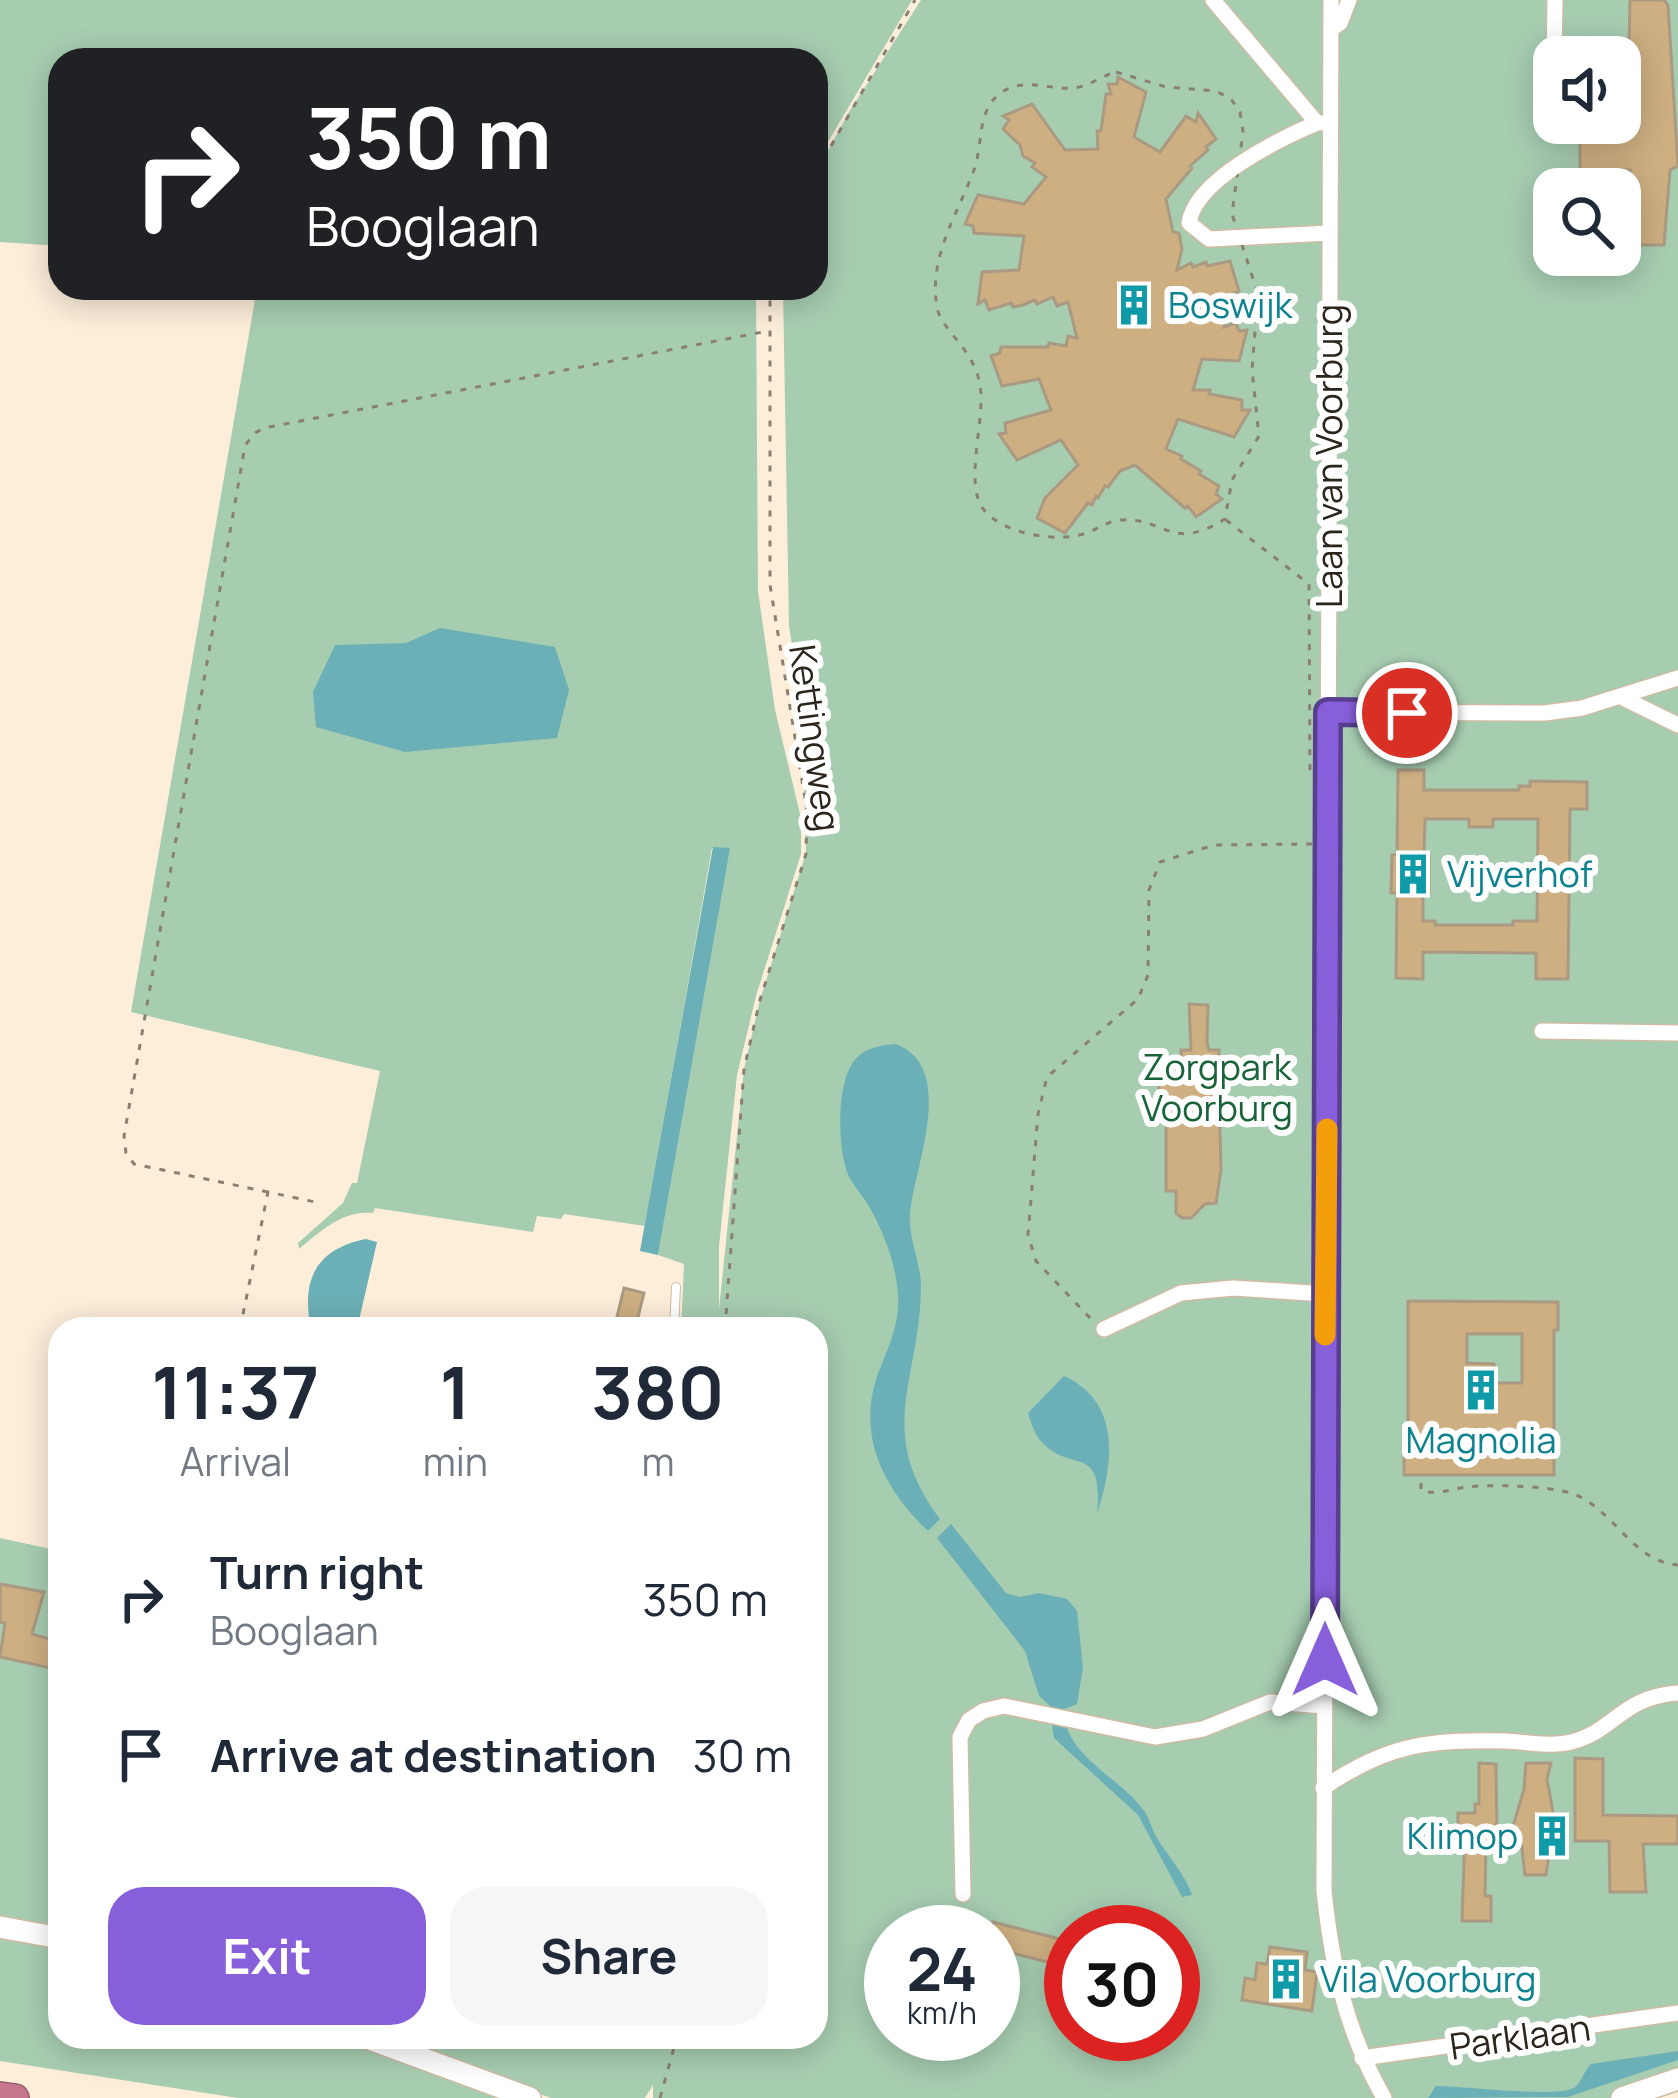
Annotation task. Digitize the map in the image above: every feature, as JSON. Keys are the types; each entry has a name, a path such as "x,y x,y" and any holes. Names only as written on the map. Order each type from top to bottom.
{"highway":[{"path":"0,2096 15,2098"}],"street":[{"path":"1213,0 1324,123 1288,135 1202,193 1191,208 1189,223 1209,239 1330,233"},
{"name":"Laan van Voorburg","path":"1331,0 1324,123 1330,233 1324,1891 1341,2002 1362,2058 1384,2098"},
{"path":"1331,28 1340,23 1349,0"},
{"path":"1554,36 1555,0"},
{"path":"1328,712 1545,713 1582,708 1678,678"},
{"path":"1619,696 1678,725"},
{"path":"1542,1031 1678,1033"},
{"path":"1104,1329 1181,1293 1232,1288 1326,1294"},
{"path":"1323,1788 1363,1761 1438,1740 1570,1742 1602,1727 1632,1703 1652,1695 1678,1694"},
{"path":"963,1894 960,1737 969,1720 983,1711 1004,1706 1044,1712 1155,1737 1203,1729 1270,1702 1324,1706"},
{"path":"0,1927 48,1936"},
{"name":"Parklaan","path":"1362,2058 1678,2013"},
{"path":"397,2049 530,2098"},
{"path":"1622,2098 1678,2079"}],"lane":[{"path":"675,1317 676,1287"}],"path":[{"path":"828,151 915,0"},
{"path":"1115,72 1166,87 1216,91 1231,99 1240,112 1240,165 1232,203 1237,238 1258,294 1252,370 1259,436 1232,480 1225,519 1202,533 1177,534 1125,519 1068,536 1004,526 981,508 974,482 981,433 980,385 976,365 941,321 936,283 944,241 976,163 986,110 998,94 1019,84 1078,88 1115,72"},
{"name":"Kettingweg","path":"726,1317 744,1069 760,1000 806,854 807,812 770,585 769,300"},
{"path":"315,1202 134,1164 126,1153 124,1136 245,446 264,428 768,331"},
{"path":"1225,519 1309,584 1310,773"},
{"path":"1104,1329 1036,1261 1028,1235 1038,1114 1047,1077 1138,999 1148,975 1149,890 1160,862 1214,845 1326,844"},
{"path":"242,1317 268,1192"},
{"path":"1421,1483 1421,1491 1438,1494 1468,1486 1577,1495 1602,1510 1649,1557 1678,1565"},
{"path":"660,2098 673,2049"}],"green space":[{"path":"0,0 912,0 828,142 828,48 48,48 48,245 0,242"},
{"name":"Zorgpark Voorburg","path":"921,0 1678,0 1678,2079 1622,2098 653,2098 653,2085 645,2098 551,2098 422,2049 828,2049 828,1317 682,1317 684,1264 658,1255 729,848 712,848 645,1226 564,1214 561,1219 537,1216 533,1232 375,1208 373,1213 333,1223 299,1249 298,1243 343,1203 352,1183 357,1183 380,1071 131,1012 255,300 756,300 758,591 775,710 801,818 801,854 756,996 737,1075 719,1246 719,1309 744,1069 760,1000 806,853 802,710 789,626 783,300 828,300 828,150"},
{"path":"0,1538 48,1548 48,1927 0,1919"},
{"path":"0,1938 48,1947 48,2049 366,2049 498,2098 238,2098 0,2061"}],"water":[{"path":"440,628 555,647 569,690 557,738 405,752 316,727 313,692 335,645 406,643"},
{"path":"713,847 730,848 658,1255 640,1251"},
{"path":"896,1044 915,1056 929,1096 910,1214 921,1287 905,1406 909,1459 940,1519 928,1531 885,1476 872,1434 873,1390 896,1323 897,1284 880,1229 849,1177 841,1135 841,1101 854,1061 868,1050"},
{"path":"366,1239 377,1242 360,1317 309,1317 308,1296 316,1270 334,1251"},
{"path":"1064,1376 1096,1401 1104,1417 1109,1454 1097,1514 1098,1491 1090,1468 1051,1450 1038,1437 1028,1413"},
{"path":"951,1524 1006,1593 1067,1599 1077,1611 1083,1668 1077,1704 1064,1709 1066,1725 1083,1753 1145,1812 1192,1895 1182,1897 1138,1815 1054,1738 1049,1705 1039,1696 1025,1651 937,1538"},
{"path":"1678,2051 1678,2060 1568,2097 1428,2098 1436,2086 1564,2091 1576,2086 1591,2064"}],"building":[{"path":"1630,0 1664,0 1678,166 1670,170 1664,245 1641,245 1641,168 1580,168 1580,144 1641,144 1641,36 1629,36"},
{"name":"Boswijk","path":"1118,77 1146,92 1134,137 1160,152 1186,116 1196,122 1198,113 1216,139 1166,199 1182,249 1177,270 1191,263 1193,267 1230,261 1239,291 1231,294 1224,327 1236,323 1239,331 1247,330 1239,361 1202,359 1193,390 1242,400 1242,410 1250,410 1234,437 1178,419 1166,449 1219,486 1216,494 1222,499 1196,517 1135,465 1120,471 1065,533 1037,518 1045,498 1078,465 1061,440 1017,460 999,434 1006,433 1005,423 1051,410 1039,379 1002,386 991,356 1000,353 1001,347 1066,346 1068,336 1077,338 1068,302 1057,306 1053,297 1037,304 1035,300 1013,307 1011,303 989,310 985,300 978,304 982,272 1019,270 1024,236 974,233 973,226 965,224 978,195 1024,204 1046,177 1032,167 1035,163 1023,156 1020,145 1003,129 1009,120 1003,116 1032,104 1065,150 1098,149 1097,131 1101,131 1106,94 1111,94 1108,84 1117,84"},
{"name":"Vijverhof","path":"1398,770 1424,770 1424,790 1519,790 1519,786 1530,786 1530,781 1587,782 1587,809 1570,809 1568,979 1536,979 1536,953 1423,952 1423,979 1396,978 1397,893 1391,893 1392,855 1397,855","holes":["1425,819 1469,819 1469,827 1493,827 1493,819 1538,819 1537,921 1513,921 1513,925 1423,921 1423,893 1429,893"]},
{"path":"1189,1004 1208,1005 1207,1042 1209,1050 1219,1050 1221,1170 1216,1203 1205,1204 1191,1218 1182,1218 1176,1213 1176,1191 1166,1191 1166,1113 1159,1113 1159,1077 1181,1077 1181,1050 1191,1050"},
{"path":"624,1288 644,1293 638,1317 617,1317"},
{"name":"Magnolia","path":"1408,1301 1558,1302 1554,1475 1404,1475 1404,1442 1408,1442","holes":["1467,1334 1522,1334 1522,1383 1494,1383 1494,1364 1467,1363"]},
{"path":"0,1584 44,1592 32,1634 48,1639 48,1667 0,1657 5,1623 0,1622"},
{"path":"1575,1758 1603,1759 1603,1815 1678,1816 1678,1844 1643,1844 1646,1892 1610,1892 1609,1841 1575,1841"},
{"path":"1479,1763 1496,1764 1497,1840 1486,1842 1485,1896 1491,1896 1491,1921 1462,1921 1465,1828 1458,1828 1458,1813 1475,1813 1475,1804 1479,1804"},
{"path":"1526,1763 1551,1763 1547,1779 1558,1840 1551,1840 1546,1875 1525,1875 1521,1840 1509,1840 1524,1789"},
{"path":"1020,1929 1044,1935 1044,1961 1020,1955"},
{"name":"Vila Voorburg","path":"1270,1947 1307,1952 1305,1970 1317,1972 1312,2011 1242,2000 1245,1978 1255,1980 1257,1963 1267,1964"}],"slow traffic":[{"path":"1325,1335 1327,1129"}],"place":[{"name":"Boswijk","path":"1134,305"},
{"name":"Vijverhof","path":"1413,874"},
{"name":"Magnolia","path":"1481,1390"},
{"name":"Klimop","path":"1552,1836"},
{"name":"Vila Voorburg","path":"1286,1979"}],"route":[{"path":"1325,1660 1328,712 1407,713"}]}
